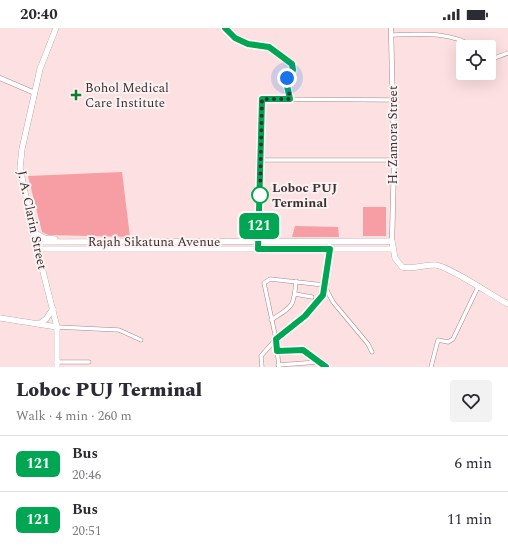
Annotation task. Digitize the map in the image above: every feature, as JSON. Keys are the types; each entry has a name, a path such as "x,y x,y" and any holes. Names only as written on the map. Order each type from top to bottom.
{"main road":[{"name":"J. A. Clarin Street","path":"56,28 40,69 20,161 33,232 57,327 56,365"},
{"path":"33,232 44,238 56,239 63,242"},
{"path":"392,241 392,248 395,258 402,267 415,268 435,265 446,269 508,304"},
{"name":"Rajah Sikatuna Avenue","path":"36,242 392,241"},
{"path":"127,242 128,249"},
{"path":"268,242 268,249"},
{"path":"38,249 392,248"},
{"path":"39,324 46,319 53,309"},
{"path":"0,318 57,327"}],"street":[{"path":"225,28 235,38 248,44 269,47 292,64 293,70 286,81 290,99"},
{"name":"H. Zamora Street","path":"391,28 394,160 392,241"},
{"path":"391,35 439,35 456,40"},
{"path":"496,57 508,53"},
{"path":"0,78 35,93"},
{"path":"258,249 262,99 393,100"},
{"path":"260,160 394,160"},
{"path":"262,367 261,356 276,339 305,316 323,295 330,242"},
{"path":"319,362 278,366 276,339 271,320 265,281 270,279 324,285"},
{"path":"271,320 290,308 294,302 296,281"},
{"path":"324,285 333,302 368,344 372,352"},
{"path":"431,367 438,340 448,342 453,339 478,287"},
{"path":"295,294 312,297"},
{"path":"57,327 119,330 141,340"},
{"path":"277,351 301,349 325,367"},
{"path":"56,365 89,362"}],"shaded area":[{"path":"122,172 130,237 48,235 42,232 28,176"},
{"path":"363,207 386,207 386,236 363,236"},
{"path":"295,226 338,227 339,237 292,237"}],"bus line":[{"name":"121","path":"225,28 232,33 235,38 248,44 269,47 292,64 293,70 286,81 290,99 262,99 258,249 330,249 323,295 305,316 276,339 277,351 301,349 326,367"}],"place":[{"name":"Bohol Medical Care Institute","path":"76,95"},
{"name":"Loboc PUJ Terminal","path":"260,195"}],"route":[{"path":"260,195 262,99 290,99 286,81 287,78"}]}
